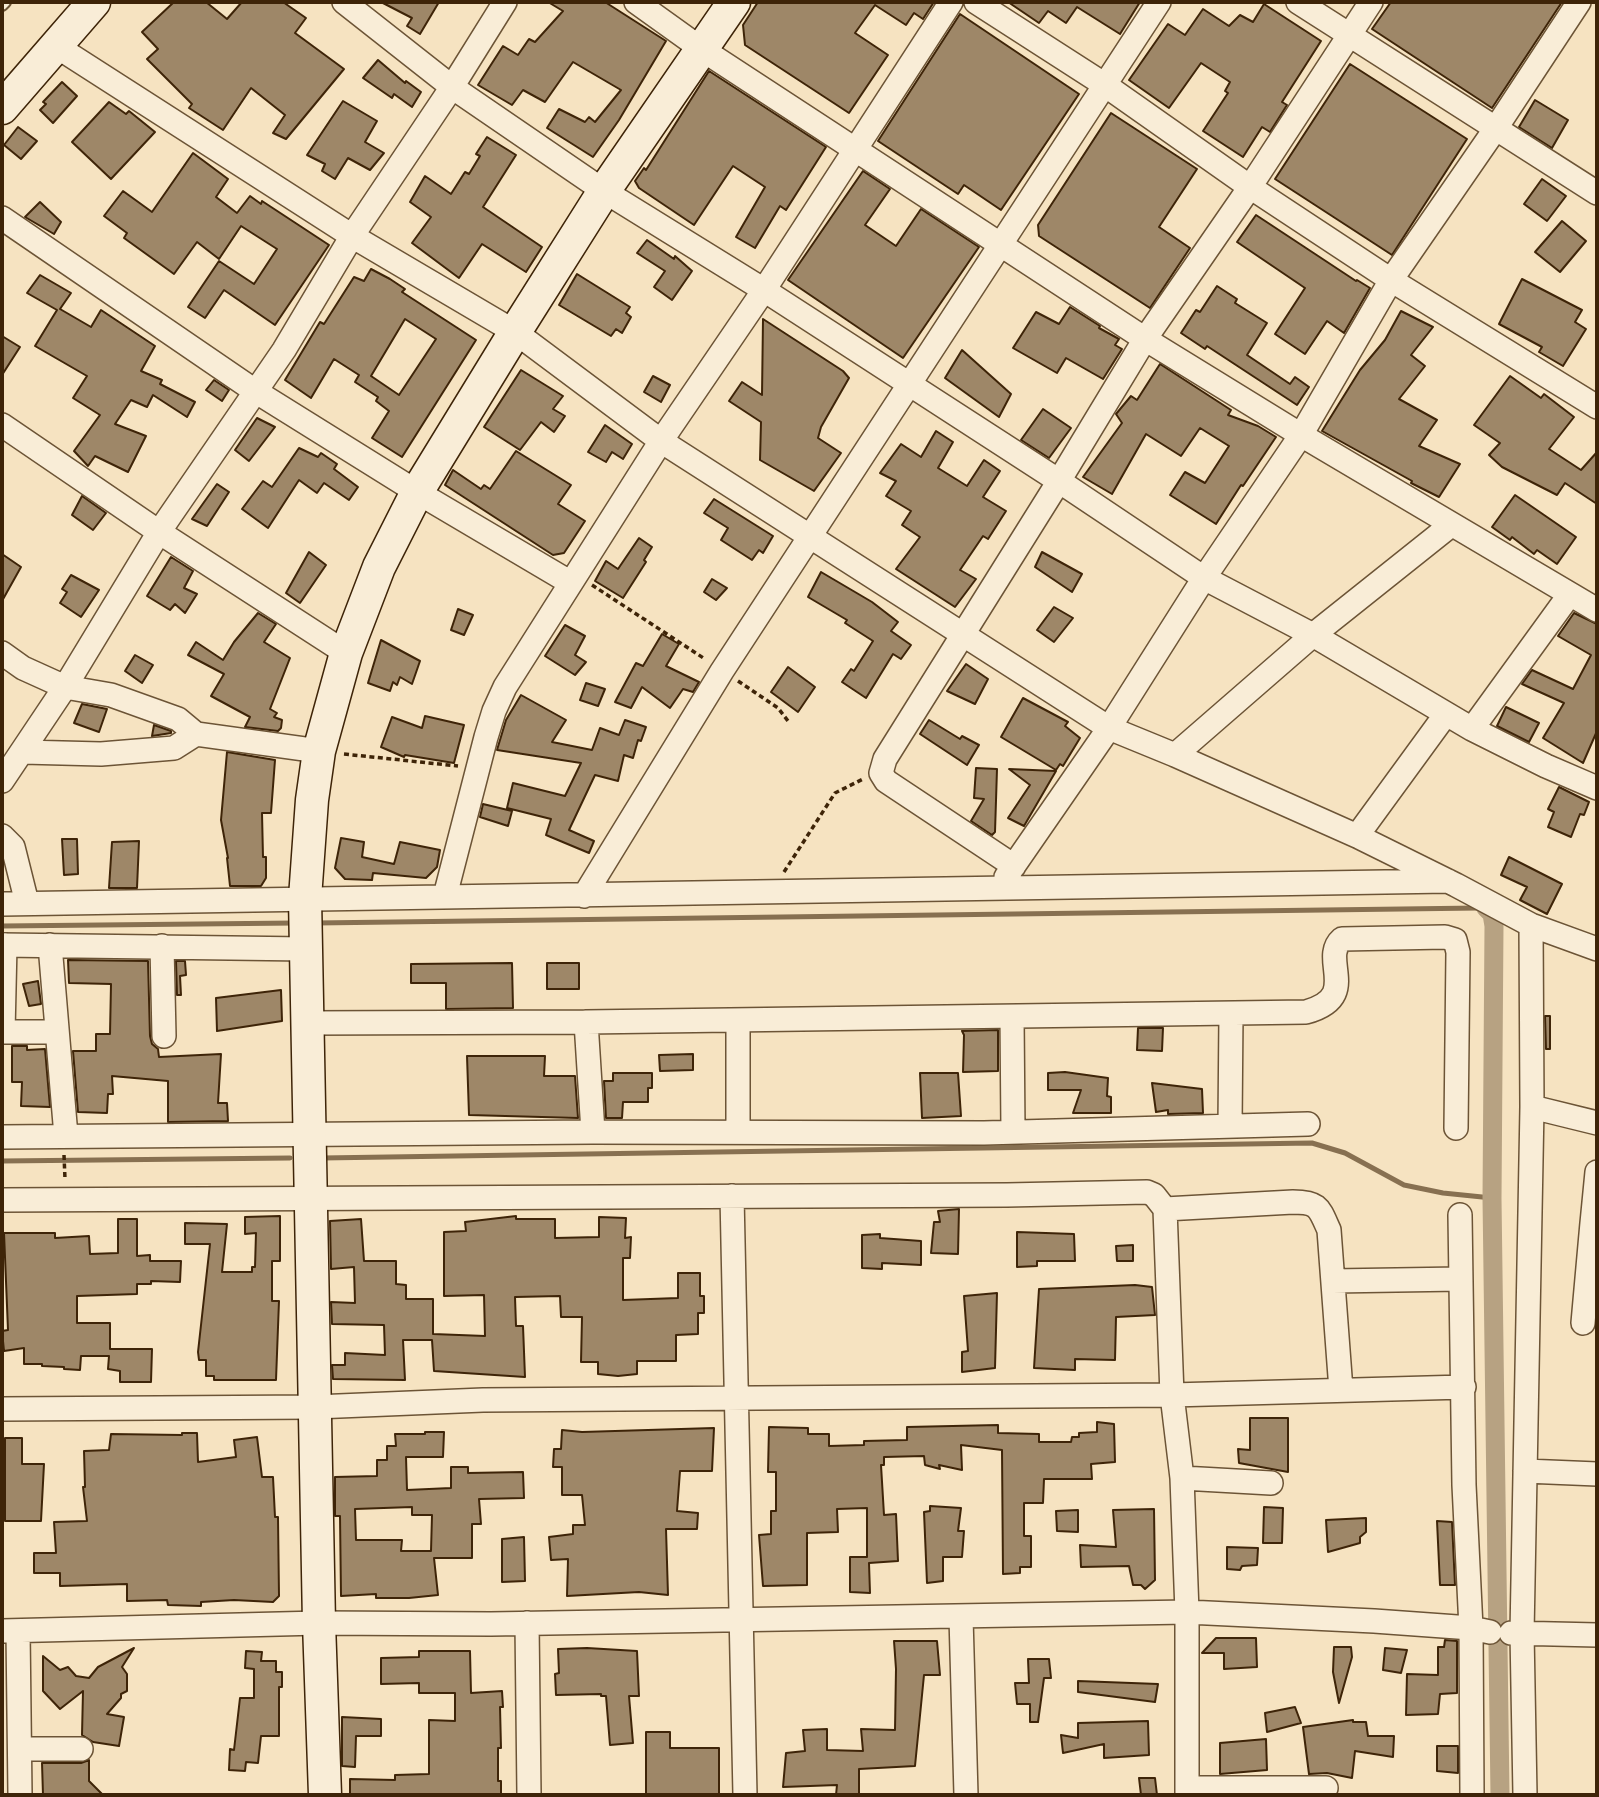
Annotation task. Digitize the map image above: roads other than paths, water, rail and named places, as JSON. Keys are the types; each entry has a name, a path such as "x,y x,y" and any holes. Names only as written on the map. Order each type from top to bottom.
{"street":[{"path":"2,108 94,2"},
{"path":"344,2 452,87 604,191 764,290 1204,578 1313,635 1472,729 1597,788"},
{"path":"2,781 65,687 159,532 284,350 352,236 452,87 505,2"},
{"path":"636,2 703,50 1145,339 1451,525 1597,610"},
{"path":"325,1795 305,923 312,800 319,751 346,653 379,567 418,492 514,332 604,191 734,2"},
{"path":"445,896 477,769 494,712 505,687 661,441 764,290 951,2"},
{"path":"976,2 1105,85 1250,187 1391,280 1597,407"},
{"path":"584,896 722,671 1159,2"},
{"path":"1298,2 1597,193"},
{"path":"1014,866 886,781 881,773 885,759 1145,339 1250,187 1371,2"},
{"path":"997,888 1109,728 1204,578 1301,435 1391,280 1579,2"},
{"path":"56,46 352,236 514,332 661,441 1109,728 1357,836 1531,925 1597,949"},
{"path":"2,218 255,391 418,492 574,579"},
{"path":"2,425 159,532 346,653"},
{"path":"1175,755 1313,635 1451,525"},
{"path":"1472,729 1570,594"},
{"path":"2,653 23,668 65,687 111,695 178,719 197,734 319,751"},
{"path":"1357,836 1446,714"},
{"path":"23,752 101,754 174,748 197,734"},
{"path":"2,836 13,847 27,903"},
{"path":"57,1032 2,1032 4,945 162,946 305,923 445,896 1448,881"},
{"path":"2,904 27,903 305,923"},
{"path":"1472,1795 1525,1471 1532,1107 1531,925"},
{"path":"308,1023 1296,1013 1318,1009 1329,1002 1337,991 1335,949 1338,941 1444,937 1455,940 1458,952 1456,1128"},
{"path":"50,945 66,1136"},
{"path":"162,946 164,1036"},
{"path":"1230,1126 1231,1014"},
{"path":"1012,1017 1013,1131"},
{"path":"738,1020 738,1132"},
{"path":"586,1022 593,1132"},
{"path":"1532,1107 1597,1123"},
{"path":"2,1137 593,1132 984,1133 1308,1124"},
{"path":"1583,1323 1595,1223 1597,1172"},
{"path":"2,1200 1147,1192 1154,1195 1165,1209 1172,1395 1182,1478 1187,1612 1187,1792 1326,1788"},
{"path":"732,1196 745,1795"},
{"path":"1165,1209 1310,1202 1318,1208 1329,1230 1341,1390"},
{"path":"1461,1215 1464,1485 1498,1631 1525,1795"},
{"path":"1333,1281 1461,1279"},
{"path":"2,1409 315,1407 483,1401 1172,1395 1464,1387"},
{"path":"1525,1471 1597,1474"},
{"path":"1182,1478 1271,1483"},
{"path":"20,1795 20,1749 10,1631 319,1623 741,1621 1187,1612 1597,1635"},
{"path":"961,1617 966,1795"},
{"path":"527,1623 529,1795"},
{"path":"20,1749 81,1749"}],"waterway":[{"path":"316,923 1479,908"},
{"path":"1486,908 1492,914 1494,926 1492,1198 1500,1795"},
{"path":"2,926 296,923"},
{"path":"322,1158 1312,1143 1345,1153 1404,1185 1443,1193 1492,1198"},
{"path":"2,1161 290,1158"}]}
